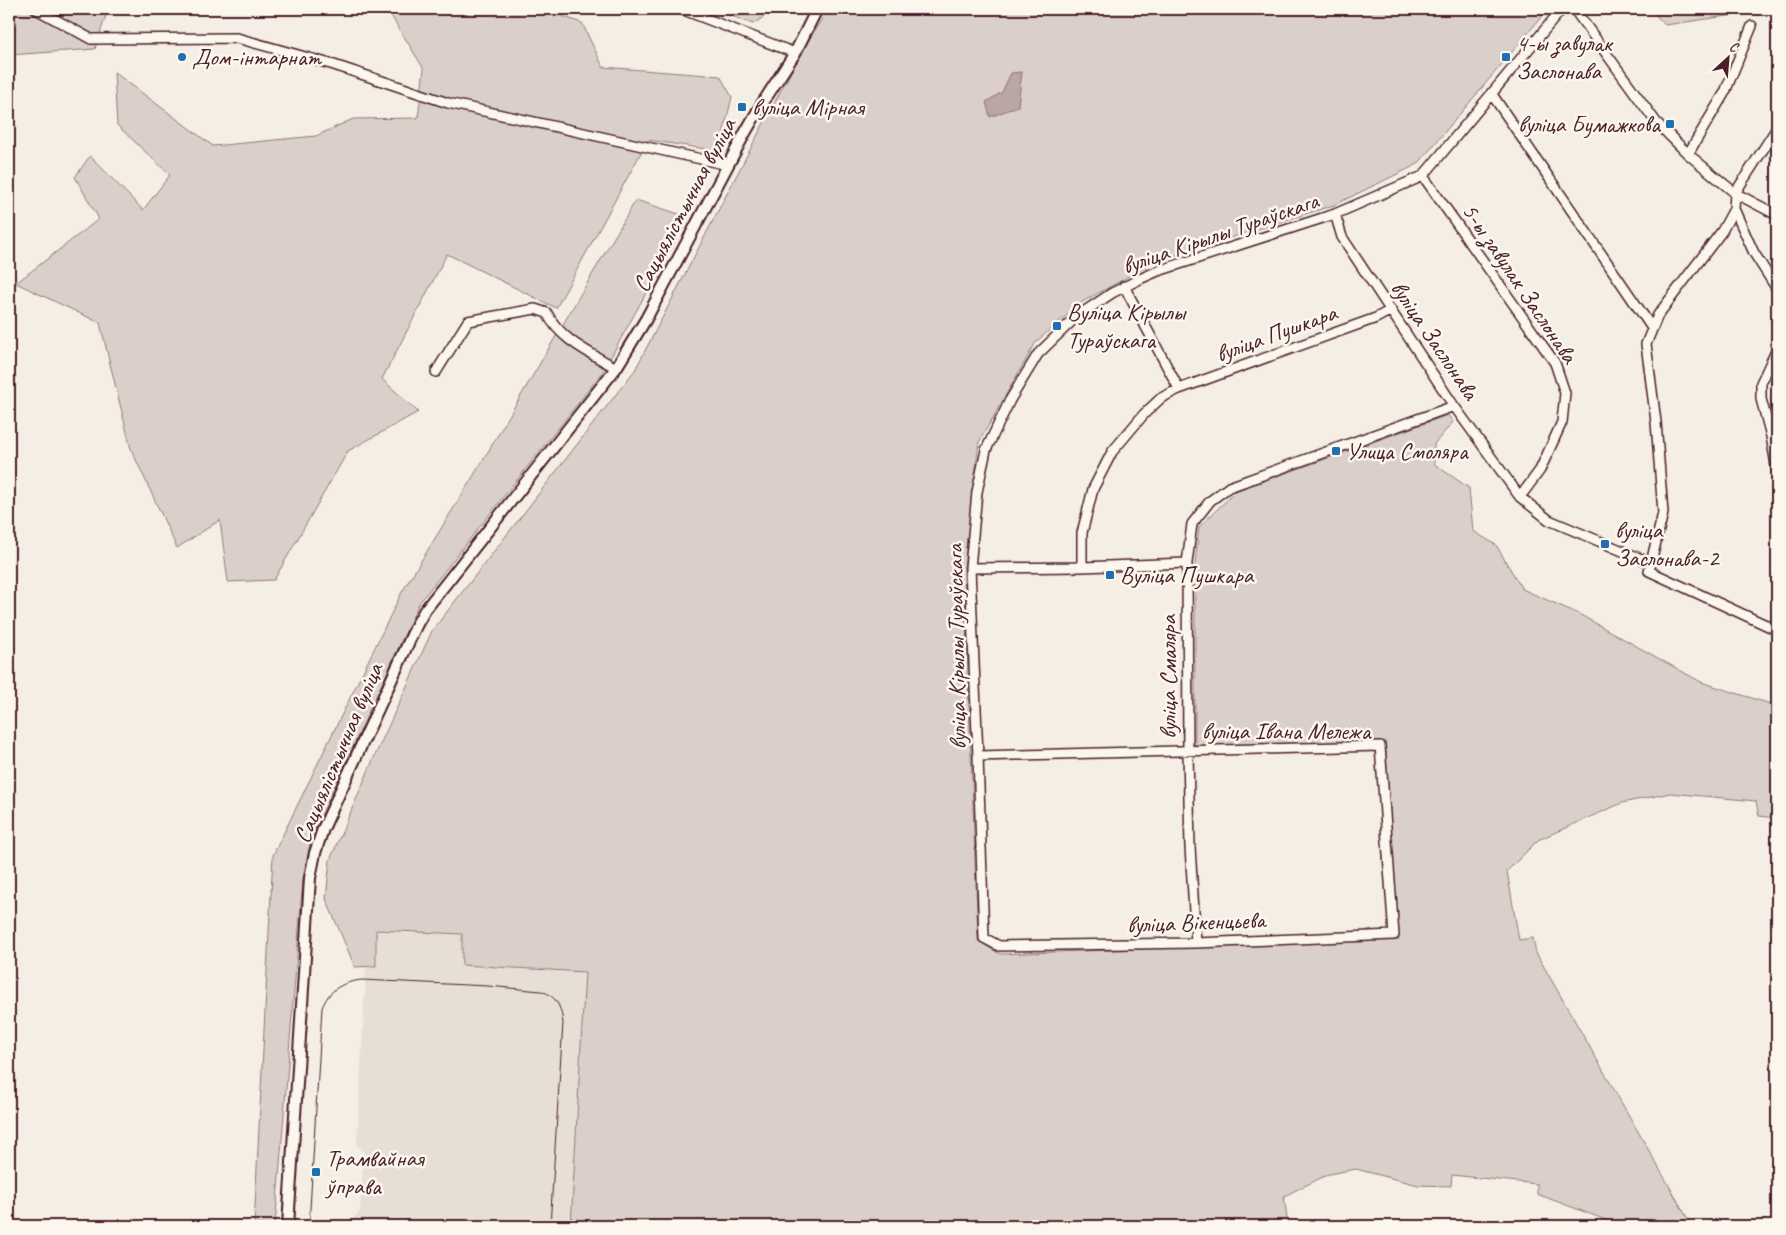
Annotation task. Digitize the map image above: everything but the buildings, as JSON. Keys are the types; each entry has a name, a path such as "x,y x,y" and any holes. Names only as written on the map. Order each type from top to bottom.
{"main road":[{"name":"Сацыялістычная вуліца","path":"288,1226 310,878 315,853 323,829 410,637 425,610 616,368 646,319 760,106 795,53 817,9"}],"street":[{"path":"36,9 91,39 237,38 334,65 448,103 728,165"},
{"path":"682,9 795,53"},
{"path":"1335,214 1423,176 1562,9"},
{"path":"1574,9 1656,122 1688,154 1735,193 1777,214"},
{"path":"1688,154 1725,92 1752,26"},
{"path":"1491,93 1652,328"},
{"path":"1651,563 1663,513 1656,422 1646,344 1658,314 1722,231 1734,209 1735,193 1777,128"},
{"name":"5-ы завулак Заслонава","path":"1423,176 1555,363 1565,394 1562,422 1540,470 1520,497"},
{"path":"1734,209 1754,253 1777,289"},
{"name":"вуліца Кірылы Тураўскага","path":"999,946 984,938 970,568 977,492 986,450 1010,400 1038,354 1076,317 1124,286 1158,271 1335,214"},
{"name":"вуліца Заслонава","path":"1335,214 1342,237 1454,406 1520,497 1549,520 1651,563 1649,571 1777,630"},
{"path":"1124,286 1179,389"},
{"path":"436,372 468,322 535,309 546,313 552,323 569,339 616,368"},
{"name":"вуліца Пушкара","path":"1082,567 1082,533 1092,489 1112,452 1144,414 1161,398 1179,389 1366,321 1391,310"},
{"path":"1777,349 1761,383 1761,399 1771,436 1777,471"},
{"name":"вуліца Смаляра","path":"1196,943 1190,847 1188,752 1187,563 1192,524 1210,501 1229,487 1454,406"},
{"path":"970,568 1082,567 1187,563"},
{"name":"вуліца Івана Мележа","path":"978,756 1380,746 1394,935"},
{"name":"вуліца Вікенцьева","path":"999,946 1196,943 1394,935"}],"shaded area":[{"path":"9,9 108,9 95,49 9,55"},
{"path":"387,9 541,9 582,23 603,67 720,76 732,97 719,151 648,140 556,308 447,254 382,379 418,412 348,451 274,580 228,582 220,520 177,548 131,449 100,323 16,283 99,219 75,177 90,156 143,210 170,175 117,125 114,72 213,146 316,136 353,119 418,118 424,69"},
{"path":"713,9 776,9 753,24"},
{"path":"828,9 1548,9 1418,164 1334,205 1157,261 1082,302 1036,342 979,442 964,567 978,941 1000,954 1399,940 1385,741 1195,746 1195,564 1199,527 1236,491 1448,415 1453,422 1434,444 1434,464 1469,488 1473,531 1496,545 1522,589 1577,613 1701,682 1777,706 1777,818 1759,816 1756,801 1670,793 1622,803 1538,840 1507,871 1519,940 1533,938 1536,953 1692,1226 1622,1226 1537,1194 1537,1184 1452,1175 1451,1186 1418,1185 1356,1169 1329,1174 1284,1196 1288,1226 571,1226 585,972 462,965 462,934 376,930 376,966 355,967 326,899 330,860 432,631 635,370 778,96"},
{"path":"1650,9 1776,9 1665,25"},
{"path":"1022,72 1018,106 990,117 986,102 1002,92 1011,73"},
{"path":"636,200 688,217 602,373 419,603 311,838 303,879 275,1226 254,1226 273,855 402,592 482,462"},
{"path":"376,930 462,934 462,965 585,972 571,1226 352,1226 353,1219 360,1211 364,1152 357,1145 366,967 376,966"}],"tram line":[{"path":"309,1226 322,1008 325,1001 337,988 362,980 488,986 541,991 554,999 561,1012 563,1023 550,1226"}],"place":[{"name":"Дом-інтарнат","path":"182,57"},
{"name":"4-ы завулак Заслонава","path":"1506,57"},
{"name":"вуліца Мірная","path":"742,107"},
{"name":"вуліца Бумажкова","path":"1670,124"},
{"name":"Вуліца Кірылы Тураўскага","path":"1057,326"},
{"name":"Улица Смоляра","path":"1336,451"},
{"name":"вуліца Заслонава-2","path":"1605,544"},
{"name":"Вуліца Пушкара","path":"1110,575"},
{"name":"Трамвайная ўправа","path":"316,1172"}]}
